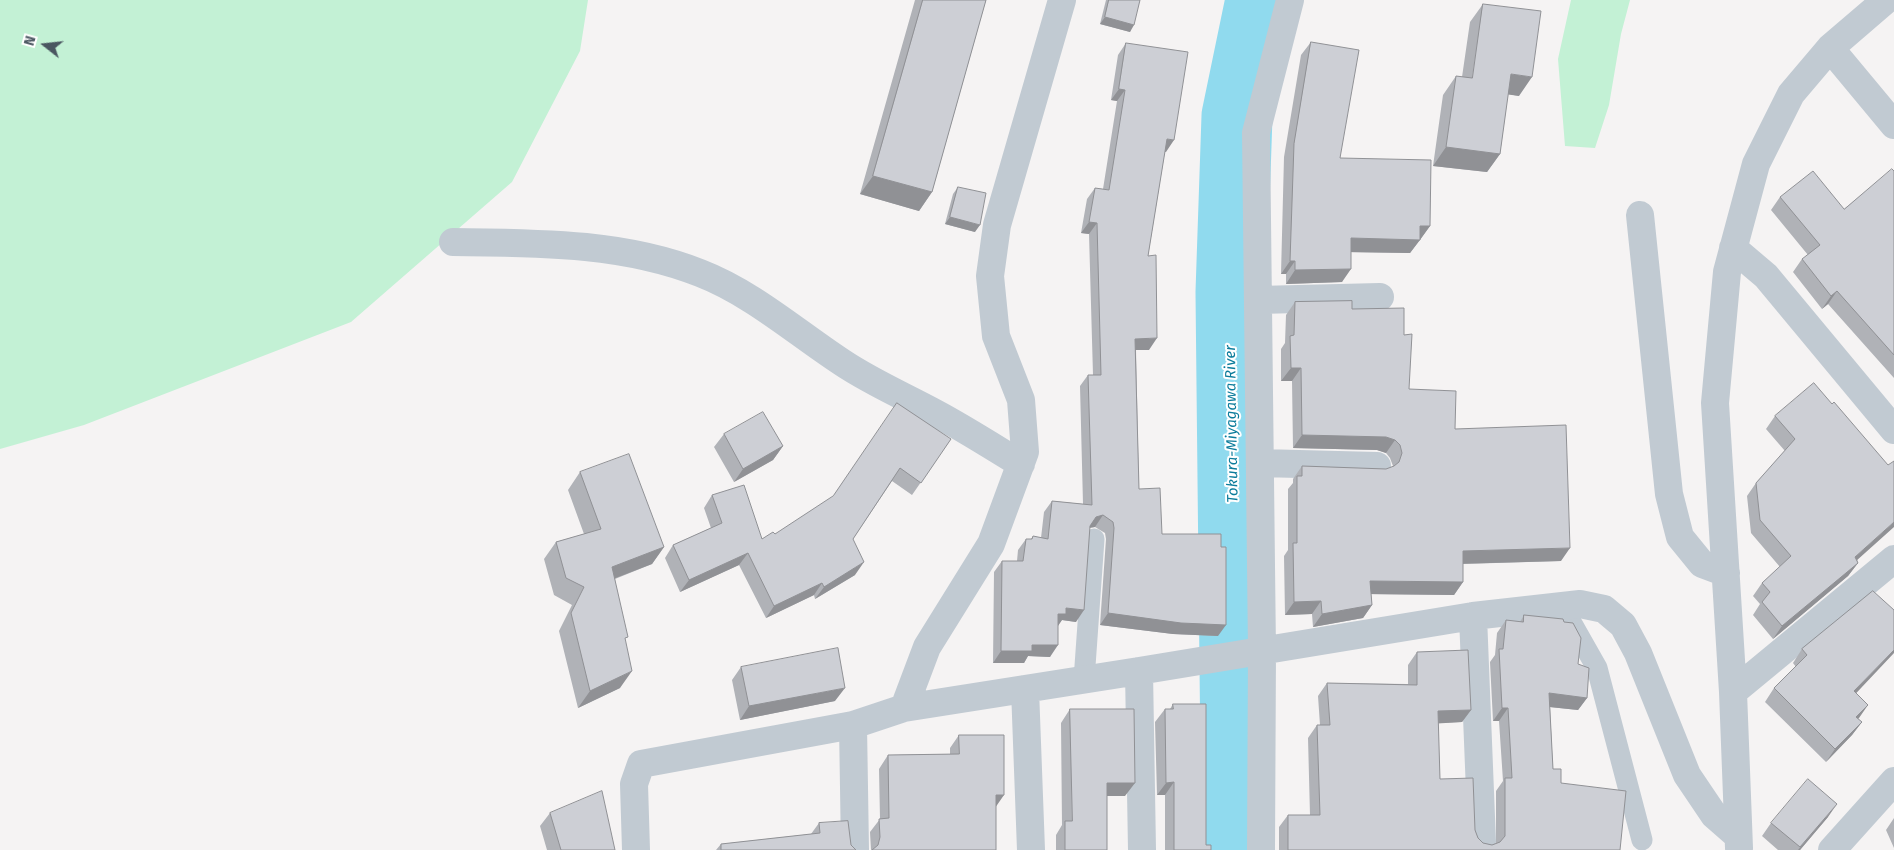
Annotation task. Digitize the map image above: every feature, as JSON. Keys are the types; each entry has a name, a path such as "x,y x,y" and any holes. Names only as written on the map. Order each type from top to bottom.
{"street":[{"path":"904,708 927,647 991,544 1025,452 1021,400 996,336 990,276 997,225 1062,0"},
{"path":"1261,850 1262,651 1256,133 1290,0"},
{"path":"1739,843 1733,692 1715,403 1727,272 1756,164 1791,94 1830,48 1886,0"},
{"path":"1830,48 1894,125"},
{"path":"1640,215 1669,494 1680,537 1702,564 1726,572"},
{"path":"454,242 580,246 608,249 655,259 700,273 759,306 845,365 939,415 1021,464"},
{"path":"1734,248 1766,276 1894,430"},
{"path":"1258,300 1380,297"},
{"path":"1260,463 1377,466"},
{"path":"1733,692 1894,559"},
{"path":"636,850 634,784 641,764 853,725 904,708 1139,672 1473,616 1580,604 1604,609 1622,625 1638,653 1687,775 1714,815 1739,843"},
{"path":"1473,616 1482,842"},
{"path":"1139,672 1142,850"},
{"path":"1025,689 1032,850"},
{"path":"853,725 855,850"},
{"path":"1832,850 1894,781"}],"lane":[{"path":"1084,680 1094,539"},
{"path":"1565,606 1567,615 1596,668 1642,840"}],"green space":[{"path":"0,0 588,0 580,51 512,182 351,322 84,425 0,449"},
{"path":"1571,0 1630,0 1621,34 1609,105 1595,148 1565,146 1558,59"}],"building":[{"path":"923,0 986,0 932,192 873,176"},
{"path":"1109,0 1140,0 1134,25 1105,17"},
{"path":"1483,4 1541,11 1532,77 1511,74 1500,154 1446,147 1456,76 1472,78"},
{"path":"1311,42 1359,50 1340,158 1431,160 1430,226 1420,226 1420,240 1351,238 1351,269 1295,270 1295,261 1290,261 1294,144"},
{"path":"1126,43 1188,52 1174,140 1167,139 1148,256 1156,255 1157,338 1135,339 1139,489 1160,488 1162,534 1221,534 1221,547 1226,547 1226,625 1181,623 1108,613 1114,528 1113,522 1103,515 1096,517 1090,526 1084,610 1066,608 1066,614 1058,614 1058,645 1032,645 1032,651 1001,651 1002,561 1023,561 1026,539 1032,539 1033,536 1048,539 1052,501 1092,505 1088,375 1101,375 1097,223 1089,222 1095,188 1109,190 1125,90 1119,89"},
{"path":"1892,169 1894,171 1894,355 1837,291 1831,296 1802,259 1820,245 1780,197 1813,171 1844,209"},
{"path":"958,187 986,193 980,225 950,217"},
{"path":"1352,301 1352,309 1404,308 1404,335 1412,334 1409,389 1456,391 1455,429 1566,425 1570,548 1463,551 1463,582 1370,581 1372,605 1322,614 1321,601 1294,602 1293,543 1297,543 1297,476 1302,476 1302,466 1386,469 1399,462 1402,453 1400,445 1395,440 1386,437 1302,435 1301,368 1291,368 1290,336 1294,335 1295,302"},
{"path":"1814,383 1832,404 1834,402 1888,465 1894,461 1894,522 1855,557 1858,563 1782,626 1762,602 1770,592 1762,583 1791,556 1760,520 1756,483 1795,439 1775,416"},
{"path":"897,403 951,439 921,483 900,468 853,539 864,562 824,587 822,583 774,606 748,553 689,580 673,545 722,523 712,495 744,485 762,539 773,532 775,534 833,496"},
{"path":"763,412 783,446 743,469 724,434"},
{"path":"629,454 664,547 612,567 628,637 625,638 632,671 590,691 571,613 584,587 566,578 556,542 601,529 580,472"},
{"path":"1873,591 1894,610 1894,650 1854,691 1868,705 1856,717 1862,722 1835,749 1774,688 1807,655 1802,649"},
{"path":"1524,615 1563,619 1564,622 1573,623 1581,638 1578,664 1589,668 1587,698 1549,693 1553,769 1561,769 1561,783 1626,791 1620,850 1288,850 1288,815 1320,815 1317,725 1330,725 1327,683 1417,685 1417,652 1468,650 1471,710 1438,711 1440,779 1473,778 1475,830 1478,838 1483,843 1492,845 1500,842 1505,836 1505,778 1512,778 1508,708 1502,708 1499,649 1503,649 1506,620 1523,622"},
{"path":"838,648 845,688 749,706 741,667"},
{"path":"1173,704 1206,704 1206,845 1211,845 1211,850 1174,850 1174,782 1166,783 1165,709 1173,709"},
{"path":"1070,709 1134,709 1135,783 1107,783 1107,850 1065,850 1065,821 1072,821"},
{"path":"959,735 1004,735 1004,795 996,795 996,850 872,850 878,845 880,837 879,819 889,818 888,755 959,754"},
{"path":"1808,779 1837,804 1800,847 1771,823"},
{"path":"602,791 615,850 561,850 550,813"},
{"path":"848,821 851,845 856,850 721,850 721,844 820,833 819,823"}],"waterway":[{"name":"Tokura-Miyagawa River","path":"1237,850 1231,292 1237,116 1261,0"}]}
